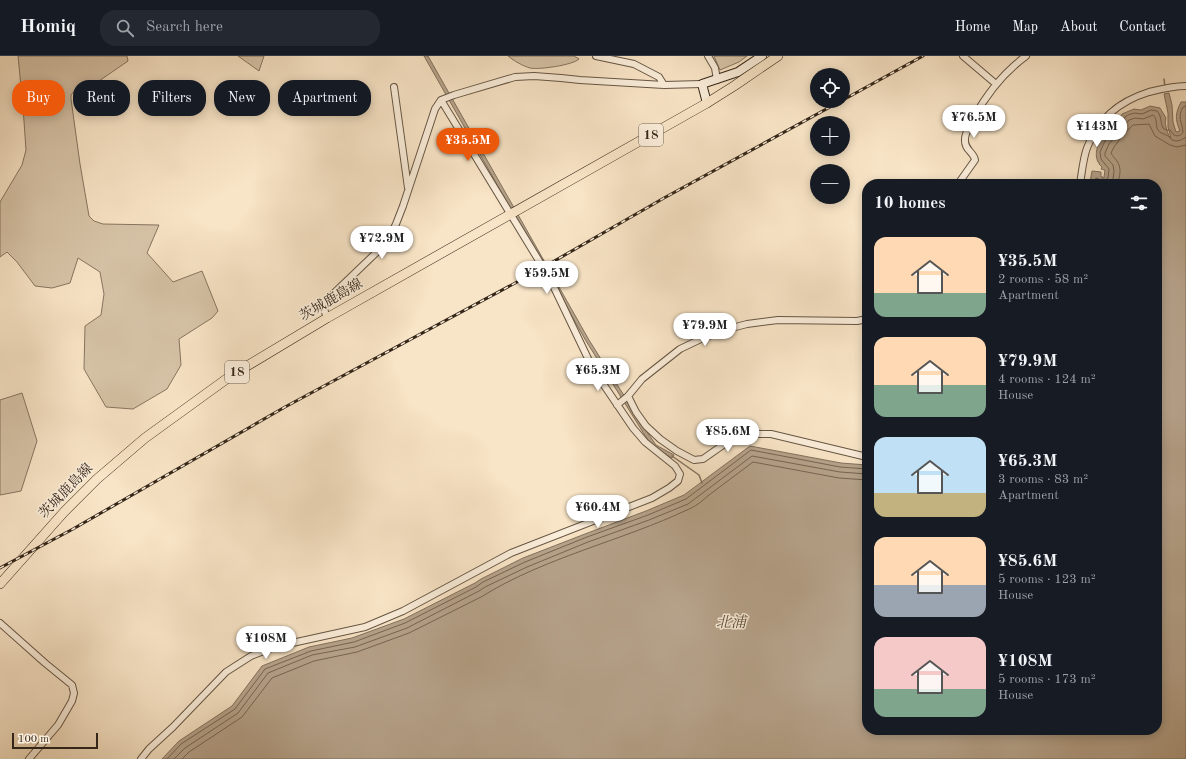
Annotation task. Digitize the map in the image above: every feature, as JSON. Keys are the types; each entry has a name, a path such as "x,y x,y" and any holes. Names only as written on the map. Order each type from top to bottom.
{"main road":[{"path":"707,103 702,84 738,72 762,56"},
{"name":"茨城鹿島線","path":"0,584 79,496 102,474 136,445 232,375 327,318 707,103 778,56"}],"street":[{"path":"596,56 634,64 659,77 664,85"},
{"path":"708,56 715,68 717,80"},
{"path":"963,56 996,84"},
{"path":"962,179 975,160 967,149 965,137 981,106 996,84 1026,56"},
{"path":"327,318 323,306 330,297 379,250 396,224 416,171 435,109 444,99 516,77 534,76 664,85 702,84"},
{"path":"394,86 408,190"},
{"path":"1081,179 1082,166 1087,148 1096,130 1107,115 1134,97 1159,89 1186,86"},
{"path":"141,759 149,748 226,672 252,656 274,647 365,627 379,622 403,611 511,553 652,498 678,481 680,474 675,466 641,437 633,428 593,369 550,279 444,99"},
{"path":"617,405 628,396 642,379 680,349 703,338 728,329 747,324 778,320 862,320"},
{"path":"628,396 636,412 646,426 660,439 677,451 694,460 703,459 733,438 747,434 771,434 862,456"},
{"path":"0,623 72,685 74,693 72,701 58,725 29,759"}],"shaded area":[{"path":"18,56 127,56 128,61 100,80 73,80 73,93 71,95 71,99 73,116 89,216 94,221 103,224 159,225 147,253 173,282 202,271 218,311 212,318 179,339 181,365 167,389 133,409 106,407 84,369 85,326 101,315 104,294 100,272 78,258 70,283 52,288 35,286 17,262 7,252 0,257 0,202 22,165 26,150 24,116 65,116 65,80 20,80"},
{"path":"238,56 264,56 259,71"},
{"path":"508,56 574,56 579,59 570,63 548,68 530,68"},
{"path":"714,56 747,56 739,62 720,70"},
{"path":"22,393 37,441 21,491 0,495 0,400"}],"water":[{"path":"424,56 428,56 589,340 656,445 674,455 672,458 653,447 586,341"},
{"name":"北浦","path":"1169,93 1176,132 1180,131 1176,116 1178,110 1181,102 1186,102 1186,759 162,759 179,741 232,706 262,666 309,647 352,638 404,619 523,558 684,495 750,446 841,463 862,465 862,735 1162,735 1162,179 1104,179 1105,170 1101,169 1102,167 1098,162 1096,152 1099,142 1122,114 1134,109 1141,110 1150,106 1160,108 1166,118 1166,127 1171,138 1168,127 1168,113 1164,94"},
{"path":"1092,171 1101,172 1101,177 1103,177 1103,179 1091,179"}],"waterway":[{"path":"1164,79 1165,87"},
{"path":"672,456 699,475 702,483"}],"railway":[{"path":"850,96 923,56"},
{"path":"0,568 73,529 285,407 530,275 664,198 828,108"}]}
